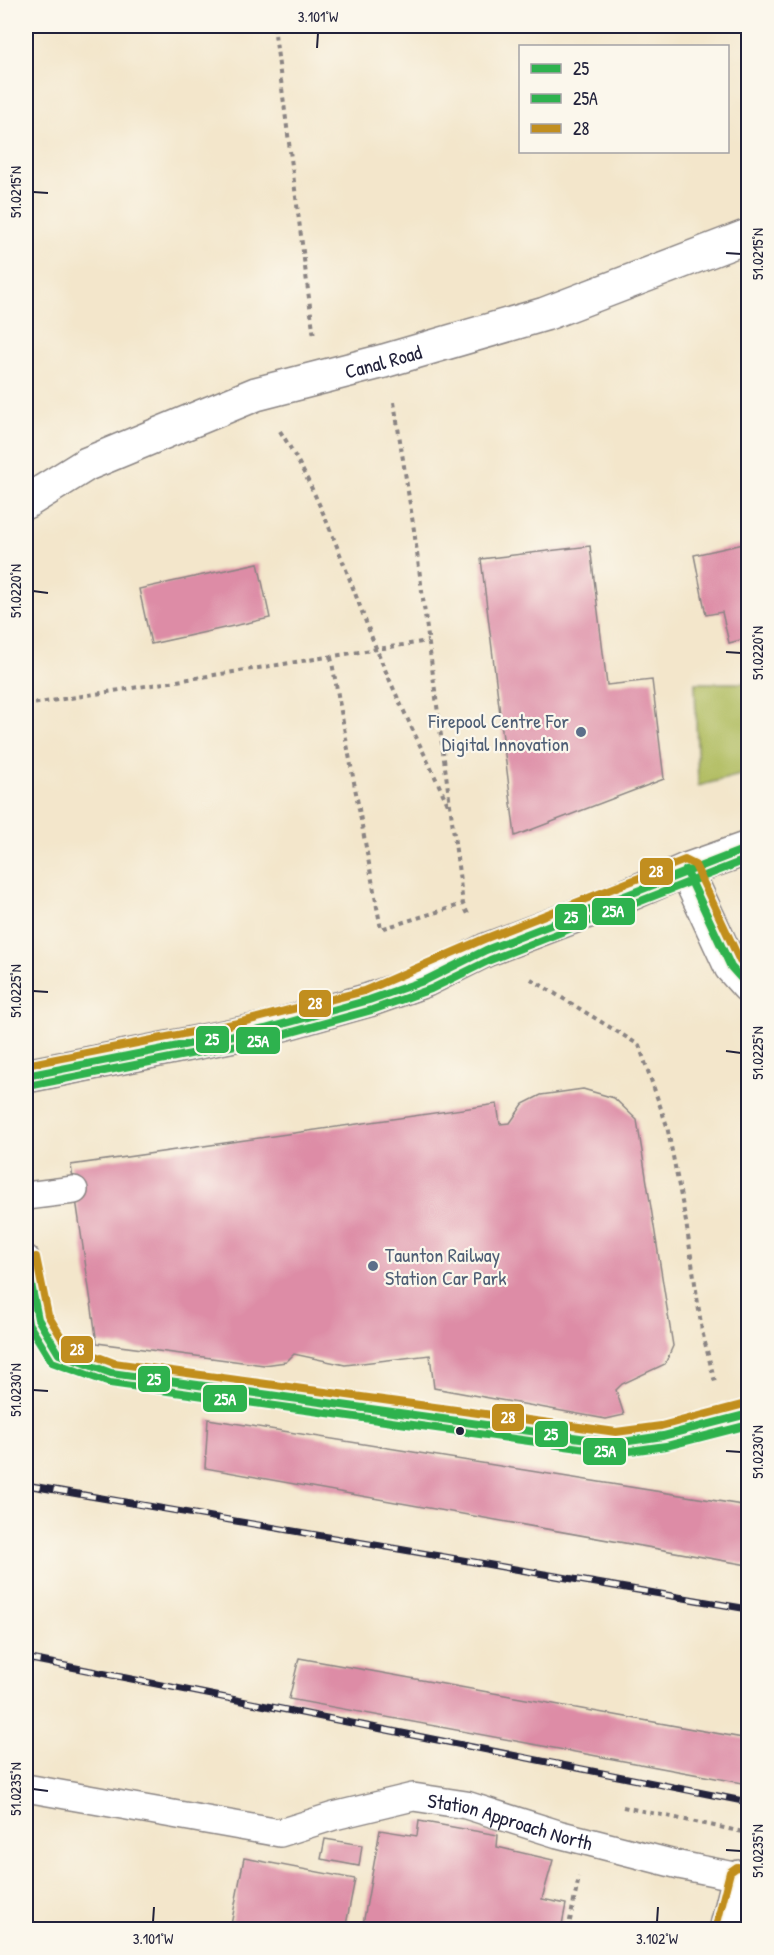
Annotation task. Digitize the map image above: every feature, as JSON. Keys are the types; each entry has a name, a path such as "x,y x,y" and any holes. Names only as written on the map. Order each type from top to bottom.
{"street":[{"name":"Canal Road","path":"26,502 87,464 256,394 384,361 545,314 748,237"},
{"path":"26,1076 265,1029 388,993 426,980 486,950 607,904 686,870 748,849"},
{"path":"686,870 731,967 748,986"},
{"path":"726,1929 744,1878"}],"lane":[{"path":"26,1196 74,1190"},
{"path":"26,1259 38,1319 59,1354 111,1373 616,1443 663,1436 737,1418"},
{"name":"Station Approach North","path":"26,1788 280,1833 334,1816 413,1797 466,1805 588,1842 679,1865 744,1878"}],"path":[{"path":"274,26 319,377"},
{"path":"400,433 463,904 486,950 639,1045 667,1126 686,1222 702,1331 737,1418"},
{"path":"291,449 335,538 377,649 450,810"},
{"path":"26,705 428,641"},
{"path":"331,657 381,929 463,904"},
{"path":"568,1929 588,1842"}],"green space":[{"path":"695,683 748,683 748,773 698,786"}],"building":[{"path":"748,543 748,610 744,611 748,638 729,643 722,612 706,615 694,555"},
{"name":"Firepool Centre For Digital Innovation","path":"590,546 607,685 652,680 664,779 515,836 481,559"},
{"path":"258,563 270,618 151,644 139,589"},
{"name":"Taunton Railway Station Car Park","path":"583,1089 614,1098 637,1120 673,1346 665,1364 622,1384 616,1390 624,1415 606,1419 434,1388 430,1355 345,1365 294,1354 286,1362 264,1365 97,1343 71,1165 497,1104 500,1124 510,1123 523,1104 541,1095"},
{"path":"208,1419 748,1506 748,1565 205,1468"},
{"path":"299,1658 748,1739 748,1784 289,1699"},
{"path":"419,1821 498,1835 497,1847 553,1860 542,1899 566,1904 561,1930 362,1930 380,1830 417,1836"},
{"path":"325,1839 362,1845 359,1866 321,1859"},
{"path":"244,1858 355,1879 345,1930 230,1930"}],"railway":[{"path":"26,1485 748,1609"},
{"path":"26,1658 748,1802"}],"transit line":[{"name":"25","path":"26,1076 265,1029 369,1000 426,980 486,950 748,848"},
{"name":"25A","path":"28,1086 267,1039 372,1010 431,989 490,960 748,859"},
{"name":"28","path":"26,1065 238,1023 364,991 484,939 685,860 695,865 740,961 748,971"},
{"name":"25","path":"686,870 731,967 748,986"},
{"name":"28","path":"36,1257 48,1315 66,1345 114,1363 616,1432 661,1426 745,1404"},
{"name":"25","path":"26,1259 38,1319 59,1354 111,1373 616,1443 663,1436 748,1414"},
{"name":"25A","path":"26,1310 28,1323 52,1362 110,1383 616,1453 666,1446 748,1425"},
{"name":"28","path":"716,1927 730,1872 737,1867 748,1868"}],"place":[{"name":"Firepool Centre For Digital Innovation","path":"581,732"},
{"name":"Taunton Railway Station Car Park","path":"373,1266"}]}
